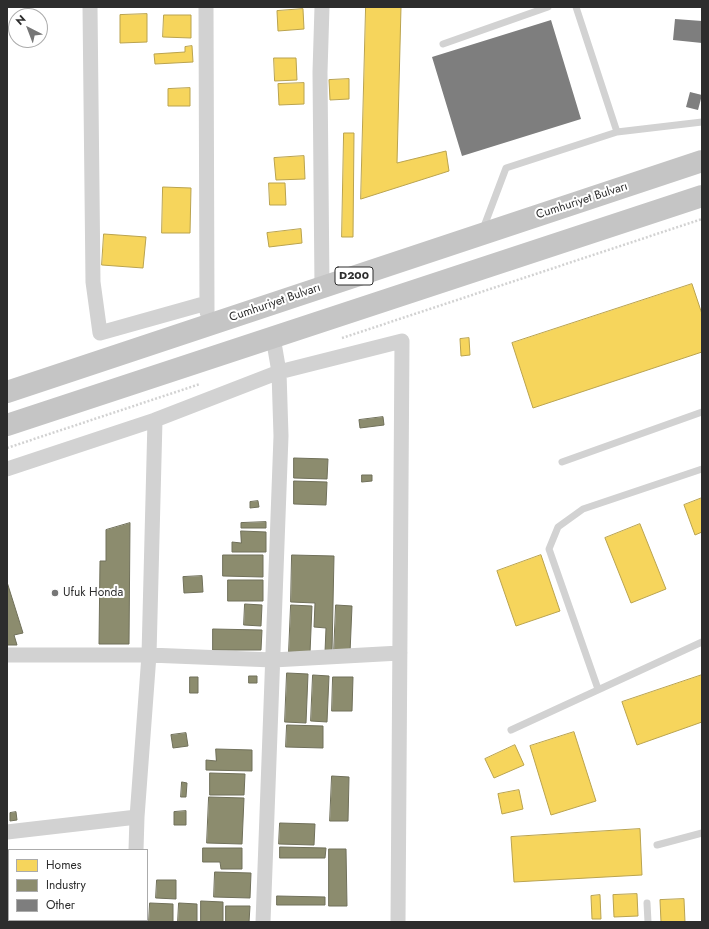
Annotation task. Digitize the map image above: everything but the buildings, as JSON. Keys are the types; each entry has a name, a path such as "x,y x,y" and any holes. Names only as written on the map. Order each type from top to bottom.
{"main road":[{"name":"Cumhuriyet Bulvarı","path":"7,392 702,161"},
{"path":"7,425 702,196"},
{"path":"267,306 273,337"}],"street":[{"path":"90,7 92,282 100,333 207,303"},
{"path":"206,7 207,326"},
{"path":"322,7 320,72 322,287"},
{"path":"263,922 281,436 279,372 273,337"},
{"path":"7,469 155,420 279,372 402,341 398,922"},
{"path":"136,849 149,654 155,420"},
{"path":"7,655 149,654 273,660 400,654"},
{"path":"7,832 137,817"}],"lane":[{"path":"443,44 548,7"},
{"path":"576,7 617,132"},
{"path":"481,234 506,168 617,132 702,122"},
{"path":"562,462 702,412"},
{"path":"598,689 549,549 558,528 583,509 702,469"},
{"path":"511,730 702,642"},
{"path":"657,845 702,833"},
{"path":"648,903 648,922"}],"path":[{"path":"342,338 702,219"},
{"path":"7,448 201,384"}],"place":[{"name":"Ufuk Honda","path":"55,593"}]}
